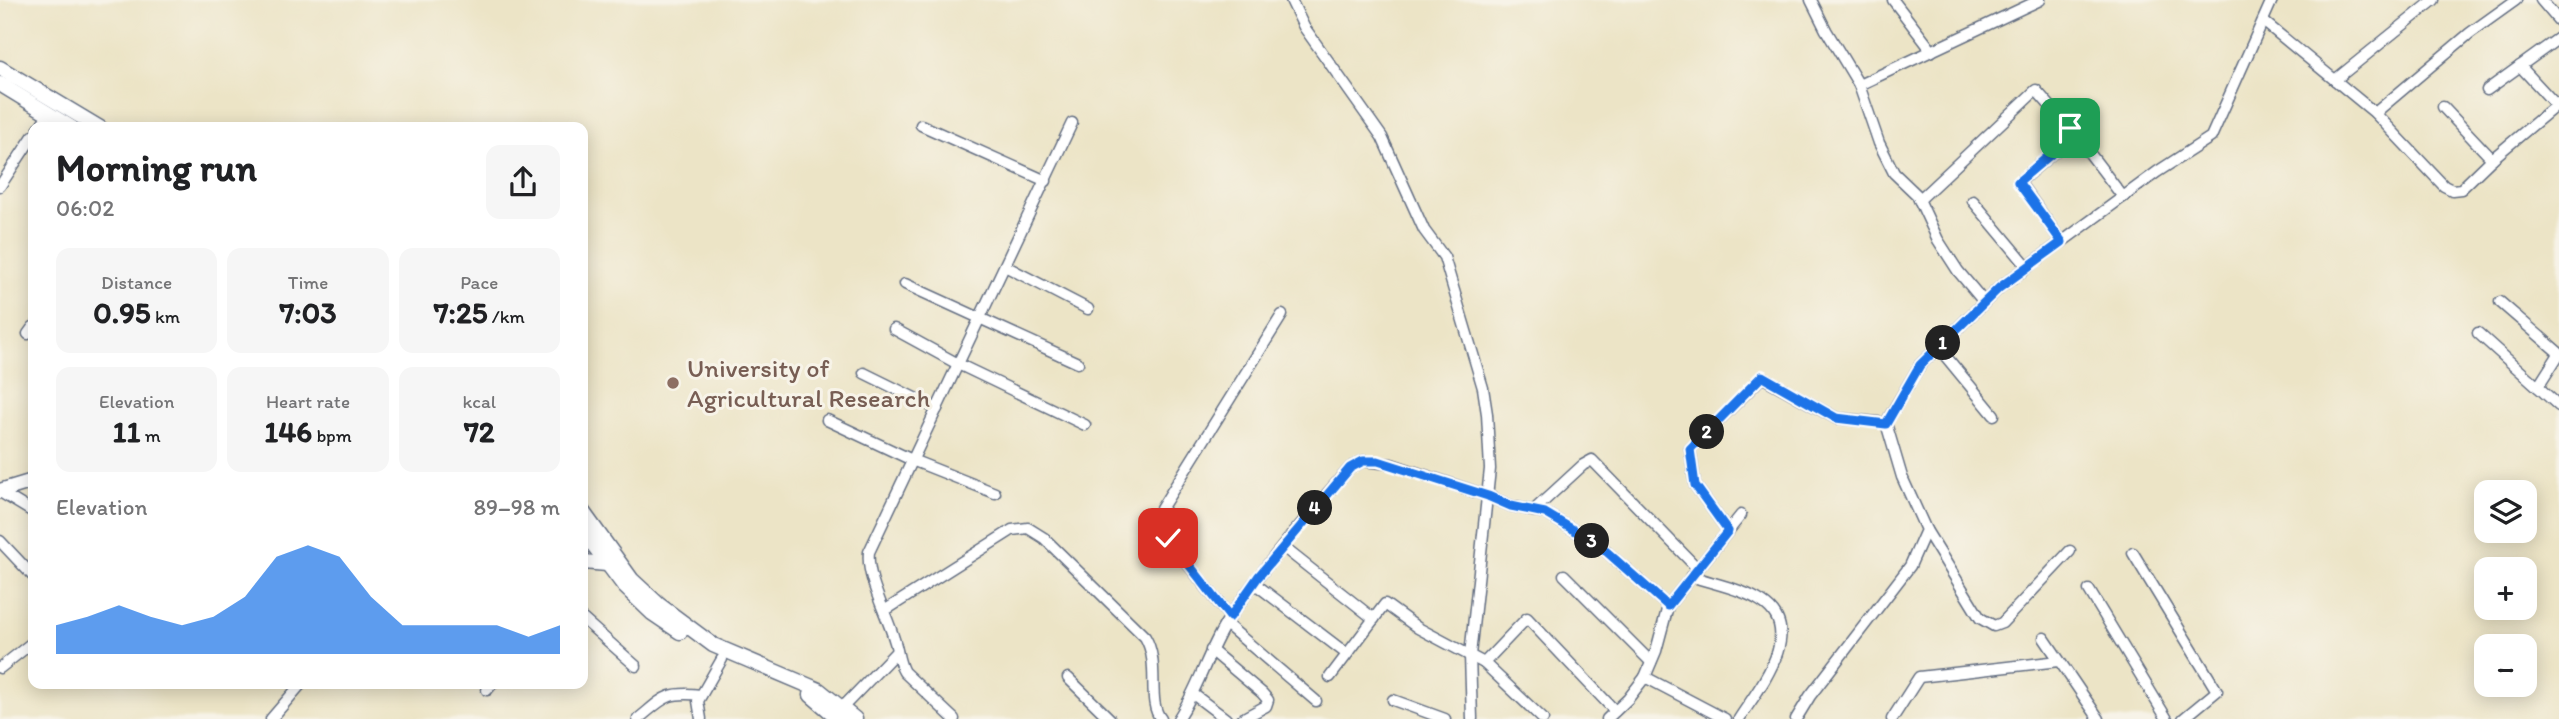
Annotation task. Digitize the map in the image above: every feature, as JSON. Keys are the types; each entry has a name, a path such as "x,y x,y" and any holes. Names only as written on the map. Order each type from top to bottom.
{"street":[{"path":"1291,0 1304,27 1382,137 1424,230 1444,257 1486,401 1490,455 1470,655 1472,719"},
{"path":"1811,0 1859,85 1879,143 1894,173 1917,195 1938,240 1958,271 1984,302"},
{"path":"1893,0 1932,51"},
{"path":"1859,85 2040,0"},
{"path":"2070,551 2002,623 1994,626 1980,618 1926,530 1902,477 1886,424 1920,365 1984,302 2123,197 2211,136 2272,0"},
{"path":"2335,80 2434,0"},
{"path":"2375,113 2470,33 2516,0"},
{"path":"2541,0 2559,21"},
{"path":"2263,22 2375,113 2444,186 2452,190 2461,188 2557,104 2520,66"},
{"path":"2487,90 2559,38"},
{"path":"0,68 90,122"},
{"path":"0,83 63,122"},
{"path":"1919,200 2036,90 2075,134 2123,197"},
{"path":"2443,107 2492,159"},
{"path":"43,122 49,113"},
{"path":"954,719 904,672 869,568 869,552 1072,123"},
{"path":"921,125 1046,181"},
{"path":"2062,242 2018,182 2075,134"},
{"path":"0,186 28,144"},
{"path":"1973,201 2028,267"},
{"path":"1005,266 1088,309"},
{"path":"905,284 1078,363"},
{"path":"2500,303 2559,354 2538,387"},
{"path":"1282,315 1161,509 1160,520 1163,529 1228,621 1316,701"},
{"path":"894,329 958,364 1085,425"},
{"path":"2478,333 2559,406"},
{"path":"1938,347 1994,415"},
{"path":"864,373 937,409"},
{"path":"1728,531 1695,485 1690,449 1762,376 1836,418 1886,424"},
{"path":"827,420 912,460 995,494"},
{"path":"1533,511 1583,465 1592,460 1695,573 1762,601 1773,611 1780,624 1778,652 1739,719"},
{"path":"1178,719 1193,694 1211,650 1254,583 1350,468 1363,461 1391,464 1511,506 1545,513 1599,545 1668,606"},
{"path":"0,491 28,483"},
{"path":"0,491 28,509"},
{"path":"1484,663 1527,618 1611,715 1645,677 1656,651 1668,606 1741,515"},
{"path":"588,519 632,580 658,604 713,645 819,690 841,714"},
{"path":"884,611 1012,530 1028,528 1044,538 1144,637 1153,655 1155,706 1161,719"},
{"path":"1796,719 1810,696 1910,566 1926,530"},
{"path":"588,538 625,587 652,613 722,659 806,692 841,714 855,719"},
{"path":"0,541 28,571"},
{"path":"1283,547 1374,619"},
{"path":"2133,553 2217,691 2183,719"},
{"path":"588,562 607,564"},
{"path":"1564,575 1651,662"},
{"path":"1254,583 1347,654"},
{"path":"2089,590 2166,719"},
{"path":"1330,677 1385,604 1418,628 1484,663 1543,719"},
{"path":"588,623 636,666"},
{"path":"2044,638 2096,718"},
{"path":"0,668 28,646"},
{"path":"1211,650 1268,700 1266,706 1242,719"},
{"path":"841,714 897,651"},
{"path":"701,719 697,703 722,659"},
{"path":"1896,717 1919,677 2059,661"},
{"path":"1645,677 1725,719"},
{"path":"1068,678 1110,719"},
{"path":"271,719 297,689"},
{"path":"1193,694 1226,719"},
{"path":"638,719 670,695 701,695"},
{"path":"1393,700 1446,719"}],"place":[{"name":"University of Agricultural Research","path":"673,383"}],"route":[{"path":"1168,538 1230,617 1258,577 1350,468 1363,461 1378,461 1488,496 1511,506 1545,513 1599,545 1668,606 1728,531 1695,485 1690,449 1762,376 1836,418 1886,424 1920,365 1999,288 2062,242 2018,182 2075,134 2070,128"}]}
